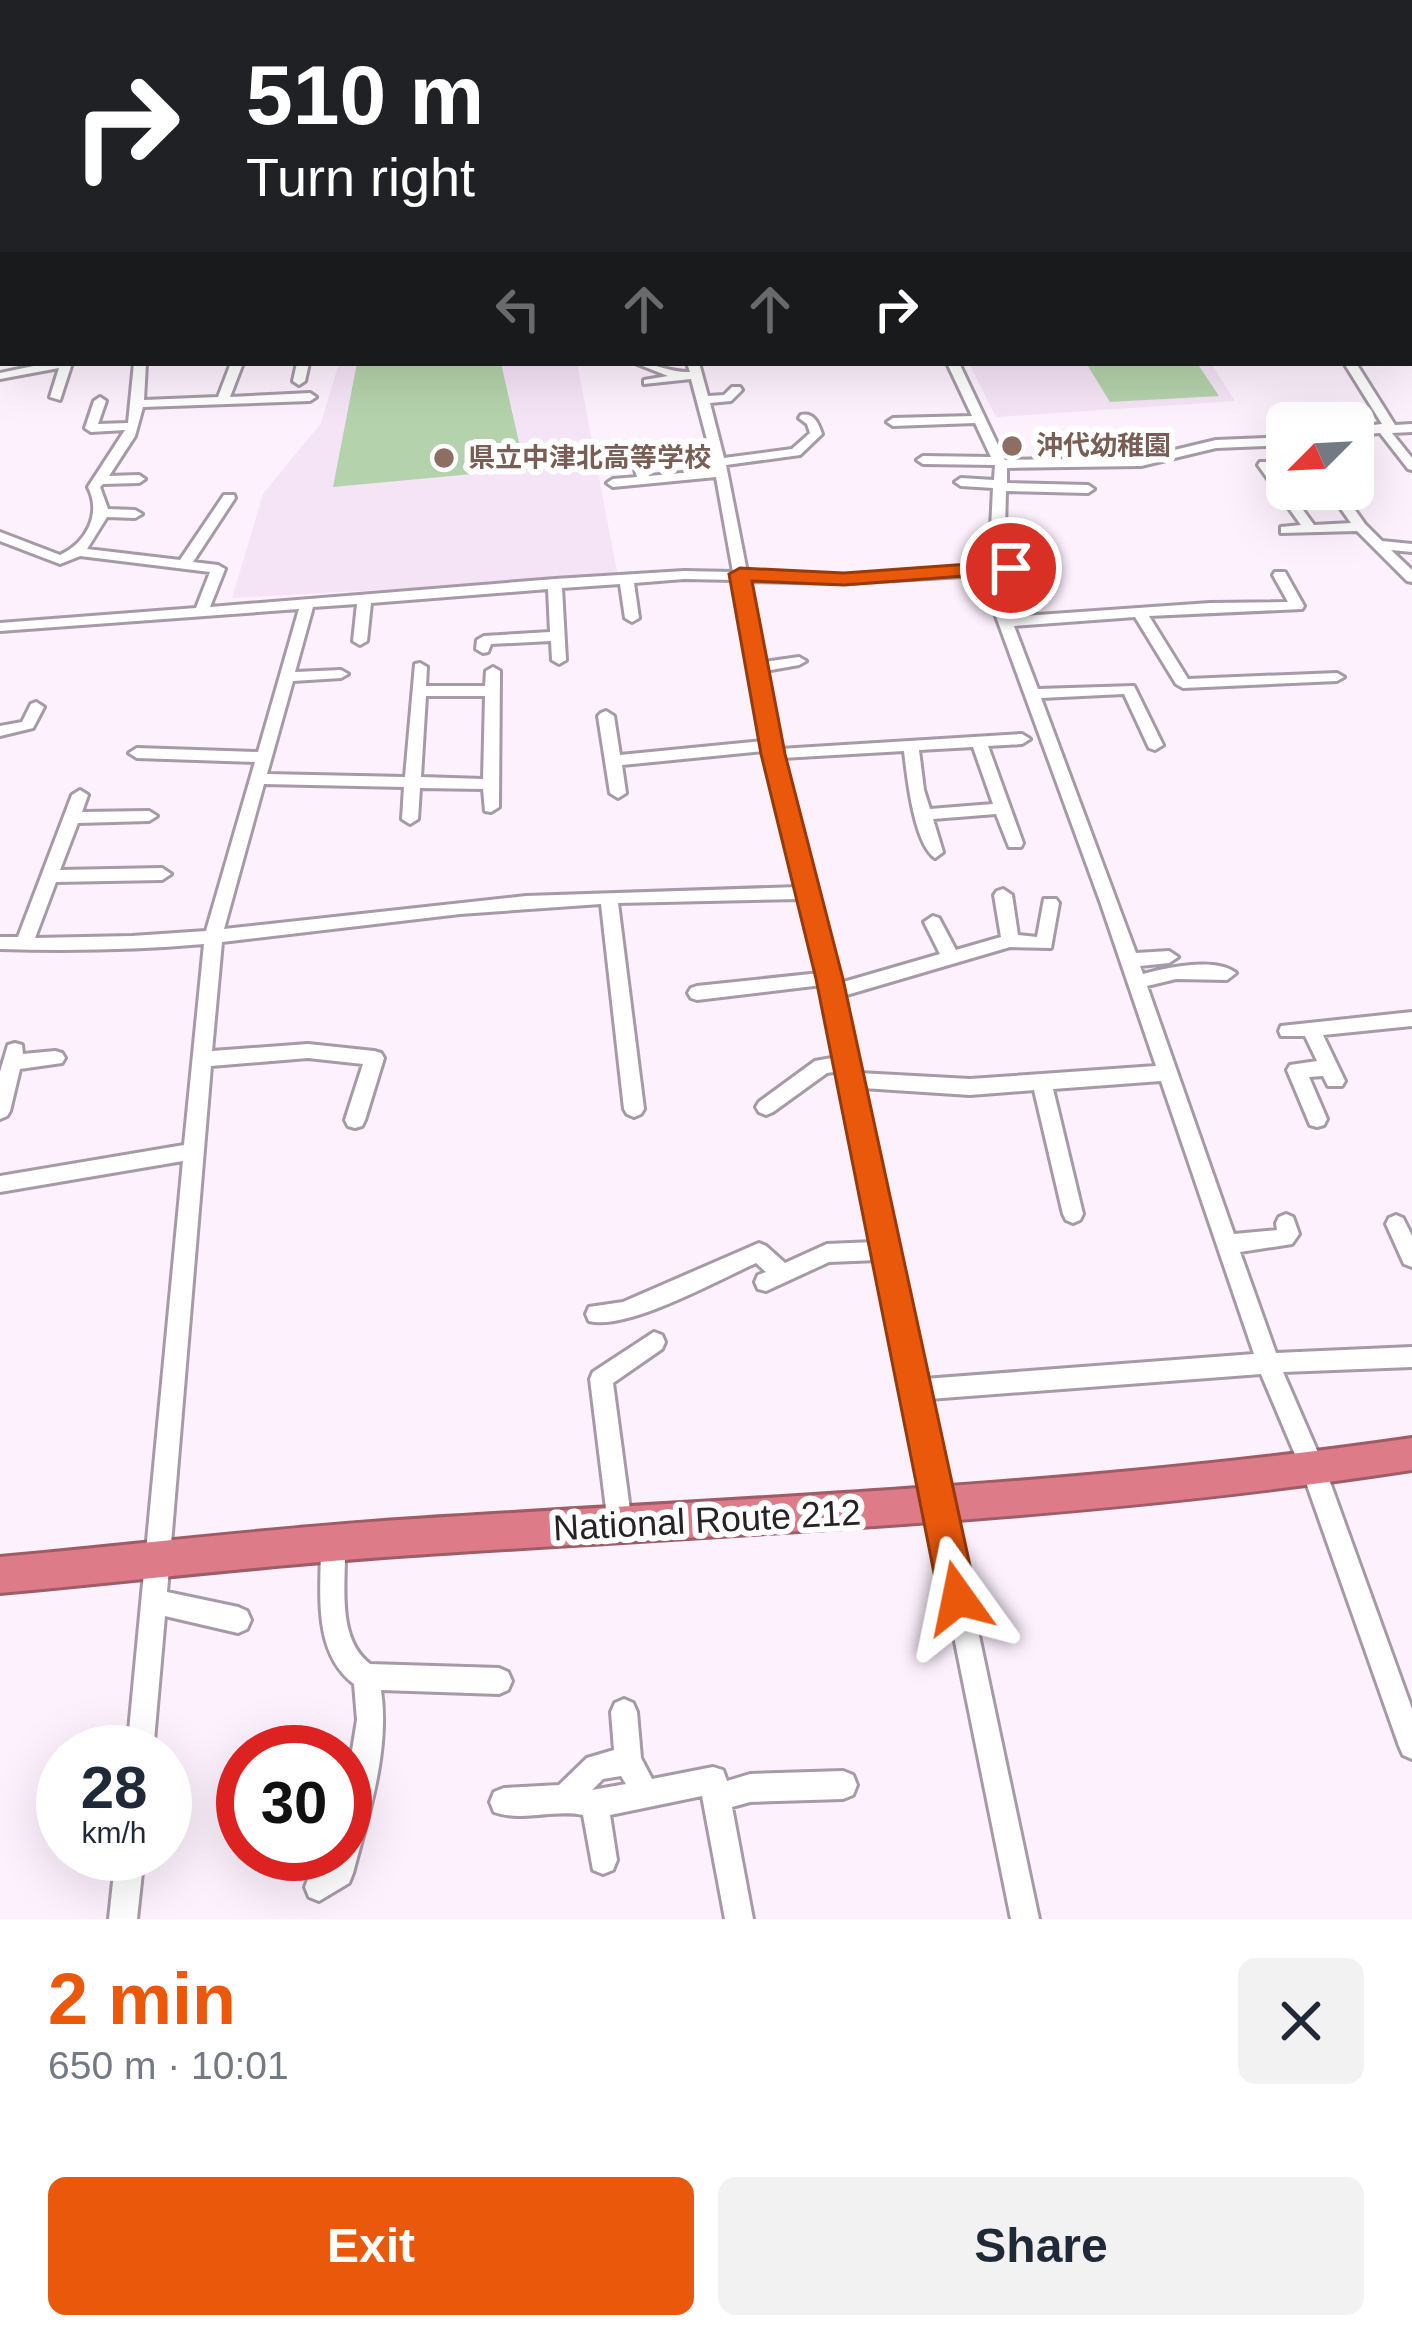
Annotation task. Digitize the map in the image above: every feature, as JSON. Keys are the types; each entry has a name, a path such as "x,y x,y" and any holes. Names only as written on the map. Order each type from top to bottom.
{"highway":[{"name":"National Route 212","path":"0,1575 333,1545 939,1507 1314,1471 1412,1454"}],"street":[{"path":"746,0 853,0"},
{"path":"56,397 65,366"},
{"path":"78,552 102,512 94,487 123,447 138,404 135,380 139,366"},
{"path":"224,397 236,366"},
{"path":"299,382 302,366"},
{"path":"652,366 691,371"},
{"path":"0,627 555,583 740,574 844,579 1011,568 998,530 1000,462 954,366"},
{"path":"1352,366 1412,466"},
{"path":"0,376 30,367"},
{"path":"648,382 691,371"},
{"path":"691,371 720,468 772,750 831,986 1025,1919"},
{"path":"703,400 728,398 736,390"},
{"path":"138,404 310,397"},
{"path":"86,443 100,401"},
{"path":"613,483 796,452 816,434 805,418"},
{"path":"893,422 980,419"},
{"path":"92,428 130,426"},
{"path":"1374,429 1412,428"},
{"path":"923,460 1141,461 1216,444 1266,442"},
{"path":"634,446 644,480"},
{"path":"1264,465 1310,529"},
{"path":"99,480 139,479"},
{"path":"961,482 1088,488"},
{"path":"186,562 229,498"},
{"path":"1348,510 1412,578"},
{"path":"102,512 135,514"},
{"path":"1286,530 1360,527"},
{"path":"0,536 60,560 78,552 218,569 202,610"},
{"path":"1378,545 1412,548"},
{"path":"986,571 1130,960 1268,1363 1314,1471 1412,1745"},
{"path":"1005,622 1138,611 1297,606 1280,575"},
{"path":"626,579 632,618"},
{"path":"555,583 560,660"},
{"path":"361,641 364,597"},
{"path":"143,1725 213,938 308,601"},
{"path":"1138,611 1183,685 1337,676"},
{"path":"483,649 484,640 558,636"},
{"path":"757,668 799,661"},
{"path":"410,819 421,667"},
{"path":"491,807 494,671"},
{"path":"286,677 341,674"},
{"path":"1032,694 1130,689 1155,745"},
{"path":"419,691 493,692"},
{"path":"0,731 28,725 36,707"},
{"path":"606,716 618,793"},
{"path":"614,760 1022,739"},
{"path":"979,742 1015,843"},
{"path":"911,746 935,852"},
{"path":"137,753 262,758"},
{"path":"256,779 491,784"},
{"path":"24,944 80,795"},
{"path":"923,815 1003,808"},
{"path":"71,818 149,816"},
{"path":"50,876 162,874"},
{"path":"0,943 213,938 527,902 809,893"},
{"path":"1003,895 1011,920 1010,941"},
{"path":"609,899 634,1109"},
{"path":"697,993 831,986 1010,941 1045,944 1050,902"},
{"path":"933,922 951,958"},
{"path":"1130,960 1169,957"},
{"path":"1137,982 1176,972 1227,973"},
{"path":"1288,1030 1412,1018"},
{"path":"1311,1028 1332,1075 1297,1070 1317,1119"},
{"path":"202,1059 308,1051 374,1058 355,1120"},
{"path":"0,1111 13,1056 56,1058"},
{"path":"766,1107 822,1066 970,1087 1168,1073"},
{"path":"1042,1084 1073,1214"},
{"path":"0,1184 194,1151"},
{"path":"1227,1244 1285,1238 1289,1234 1286,1223"},
{"path":"1396,1224 1412,1258"},
{"path":"597,1314 625,1311 759,1252 773,1278 827,1253 885,1251"},
{"path":"620,1526 601,1379 654,1342"},
{"path":"914,1390 1268,1363 1412,1358"},
{"path":"333,1545 338,1648 349,1668 366,1677 499,1681"},
{"path":"155,1602 238,1620"},
{"path":"366,1677 371,1695 369,1725"},
{"path":"624,1712 628,1761 646,1794"},
{"path":"566,1798 596,1767 628,1761"},
{"path":"504,1802 566,1798 596,1804 713,1780 739,1919"},
{"path":"716,1798 750,1788 843,1785"},
{"path":"596,1804 602,1861"},
{"path":"123,1919 127,1881"},
{"path":"319,1888 329,1881"}],"shaded area":[{"name":"県立中津北高等学校","path":"338,366 578,366 618,577 232,598 263,494 321,423"},
{"path":"970,366 1213,366 1235,401 996,417"}],"green space":[{"path":"356,366 502,366 525,469 333,487"},
{"path":"1088,366 1199,366 1219,396 1110,402"}],"place":[{"name":"沖代幼稚園","path":"1012,446"},
{"name":"県立中津北高等学校","path":"444,458"}],"route":[{"path":"958,1598 830,979 773,754 740,574 844,579 1011,568"}]}
